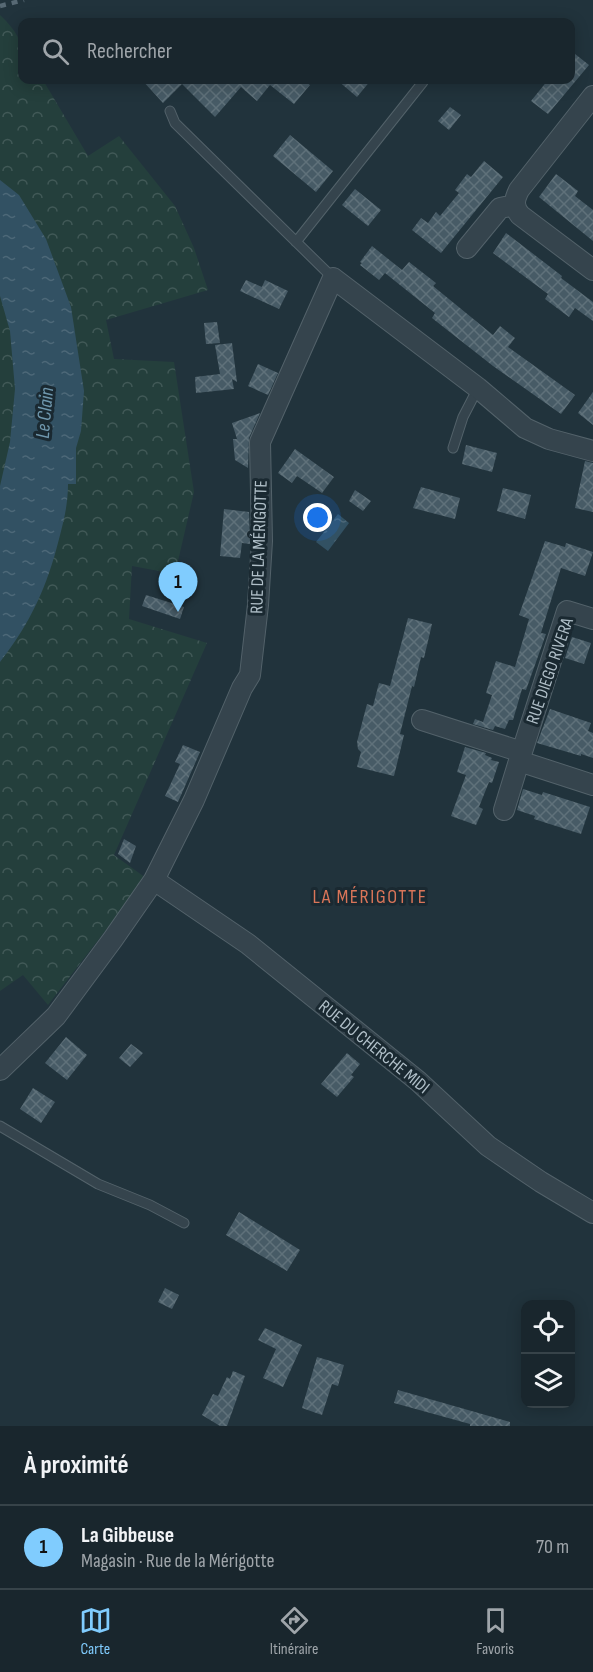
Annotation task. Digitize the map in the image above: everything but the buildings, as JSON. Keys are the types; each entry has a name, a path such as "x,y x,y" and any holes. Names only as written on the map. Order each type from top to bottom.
{"street":[{"path":"593,96 519,190 515,205 520,215 593,270"},
{"path":"467,248 500,208 515,205"},
{"path":"333,278 478,388 525,428 536,434 593,451"},
{"name":"RUE DE LA MÉRIGOTTE","path":"0,1070 56,1016 154,880 194,800 242,688 250,675 262,541 260,442 333,278"},
{"name":"RUE DIEGO RIVERA","path":"504,810 567,611 593,619"},
{"path":"422,720 593,785"},
{"name":"RUE DU CHERCHE MIDI","path":"154,880 248,944 418,1081 488,1146 541,1182 593,1213"}],"lane":[{"path":"296,242 421,84"},
{"path":"170,111 175,123 333,278"},
{"path":"453,448 463,417 478,388"},
{"path":"0,1126 98,1184 150,1204 184,1223"}],"green space":[{"path":"0,15 18,37 18,84 45,84 88,156 119,136 175,206 194,248 208,290 106,320 114,359 174,362 194,492 175,574 132,566 129,619 207,643 114,855 146,878 48,1005 23,975 0,991"}],"water":[{"name":"Le Clain","path":"0,180 19,195 46,239 71,307 84,391 81,431 76,448 76,484 68,484 65,512 54,556 37,604 21,633 0,662 0,486 10,442 15,389 10,331 0,296"},
{"path":"338,514 349,523 328,551 316,542"}],"railway":[{"path":"0,6 24,0"}],"place":[{"name":"La Gibbeuse","path":"178,612"}],"district":[{"name":"LA MÉRIGOTTE","path":"370,897"}]}
